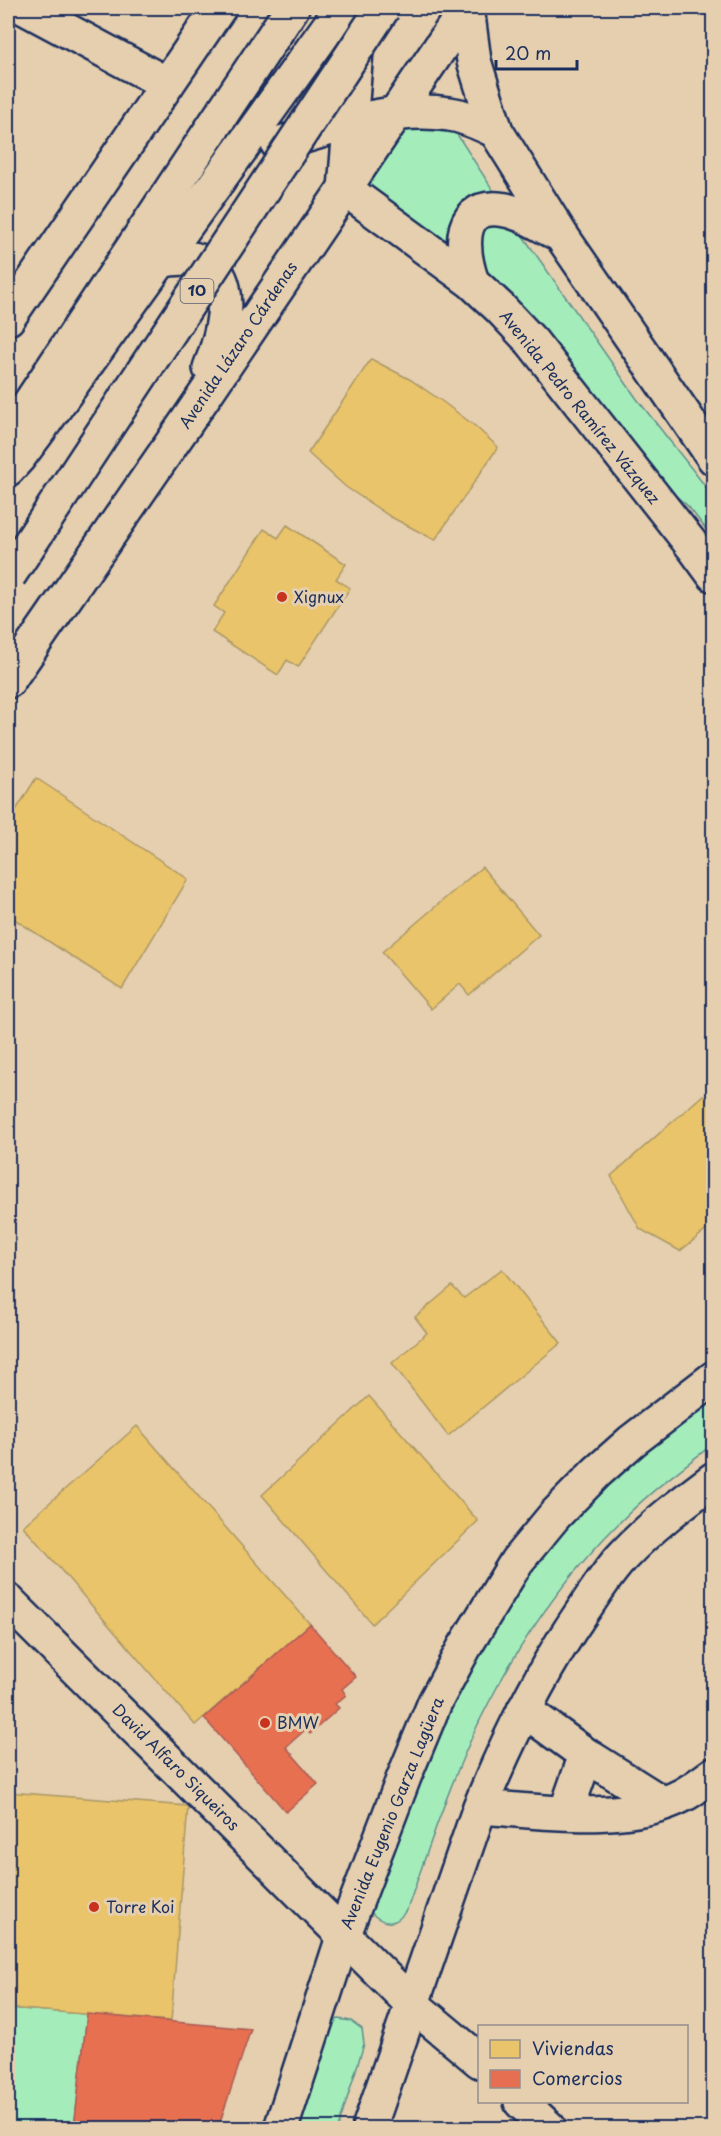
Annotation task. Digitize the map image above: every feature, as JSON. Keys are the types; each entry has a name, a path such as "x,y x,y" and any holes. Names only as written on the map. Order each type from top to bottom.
{"main road":[{"path":"25,8 166,84"},
{"path":"8,318 219,8"},
{"path":"8,436 292,8"},
{"path":"8,469 24,450 342,8"},
{"path":"345,189 360,8"},
{"name":"10","path":"8,576 383,8"},
{"path":"467,8 474,61 496,131 561,235 714,458"},
{"name":"Avenida Lázaro Cárdenas","path":"8,681 467,8"},
{"name":"Avenida Pedro Ramírez Vázquez","path":"304,61 304,98 311,134 321,155 345,189 472,282 500,308 532,342 708,563"},
{"path":"236,157 350,123 394,114 430,112 451,114 496,131"},
{"path":"472,282 465,264 464,238 467,226 480,212 498,209 510,211 561,235"},
{"path":"159,261 182,257 205,263 221,280 225,293 223,331 190,417"},
{"name":"Avenida Eugenio Garza Lagüera","path":"281,2128 344,1934 435,1702 464,1648 517,1561 555,1515 597,1472 632,1442 709,1388"},
{"path":"369,2128 480,1807 524,1710 560,1644 599,1586 622,1558 656,1524 714,1479"},
{"name":"David Alfaro Siqueiros","path":"8,1601 413,2005 478,2059"},
{"path":"524,1710 586,1755 662,1803"},
{"path":"566,1812 586,1755"},
{"path":"480,1807 566,1812 629,1811 682,1796 714,1774"}],"green space":[{"path":"423,89 431,94 518,229 637,399 713,496 713,538 688,506 670,491 355,178"},
{"path":"713,1394 713,1444 655,1490 622,1520 580,1565 543,1614 509,1666 469,1743 441,1812 408,1907 404,1914 395,1921 386,1922 375,1917 370,1912 408,1789 485,1626 596,1489"},
{"path":"8,2008 87,2014 74,2128 8,2128"},
{"path":"338,2019 351,2021 362,2029 364,2044 338,2128 295,2128 326,2031"}],"building: Viviendas":[{"path":"371,359 411,380 443,402 498,447 435,540 391,517 346,487 308,453"},
{"name":"Xignux","path":"287,525 346,564 336,579 350,588 298,667 287,660 278,675 212,632 224,613 214,606 264,529 278,538"},
{"path":"36,778 188,879 122,989 8,915 8,823"},
{"path":"482,867 539,935 469,995 460,984 431,1009 382,952"},
{"path":"703,1095 714,1103 714,1224 680,1251 640,1229 611,1176"},
{"path":"502,1269 561,1343 448,1436 392,1363 427,1333 415,1317 452,1286 464,1298"},
{"path":"369,1396 478,1521 372,1624 262,1495"},
{"path":"137,1426 310,1624 195,1725 23,1526"},
{"name":"Torre Koi","path":"8,1792 188,1806 171,2021 8,2008"}],"building: Comercios":[{"name":"BMW","path":"310,1624 356,1677 342,1689 346,1695 335,1704 339,1708 310,1734 306,1729 286,1747 318,1784 286,1812 204,1718"},
{"path":"87,2014 251,2029 218,2128 74,2128"}],"place":[{"name":"Xignux","path":"282,597"},
{"name":"BMW","path":"265,1723"},
{"name":"Torre Koi","path":"94,1907"}]}
